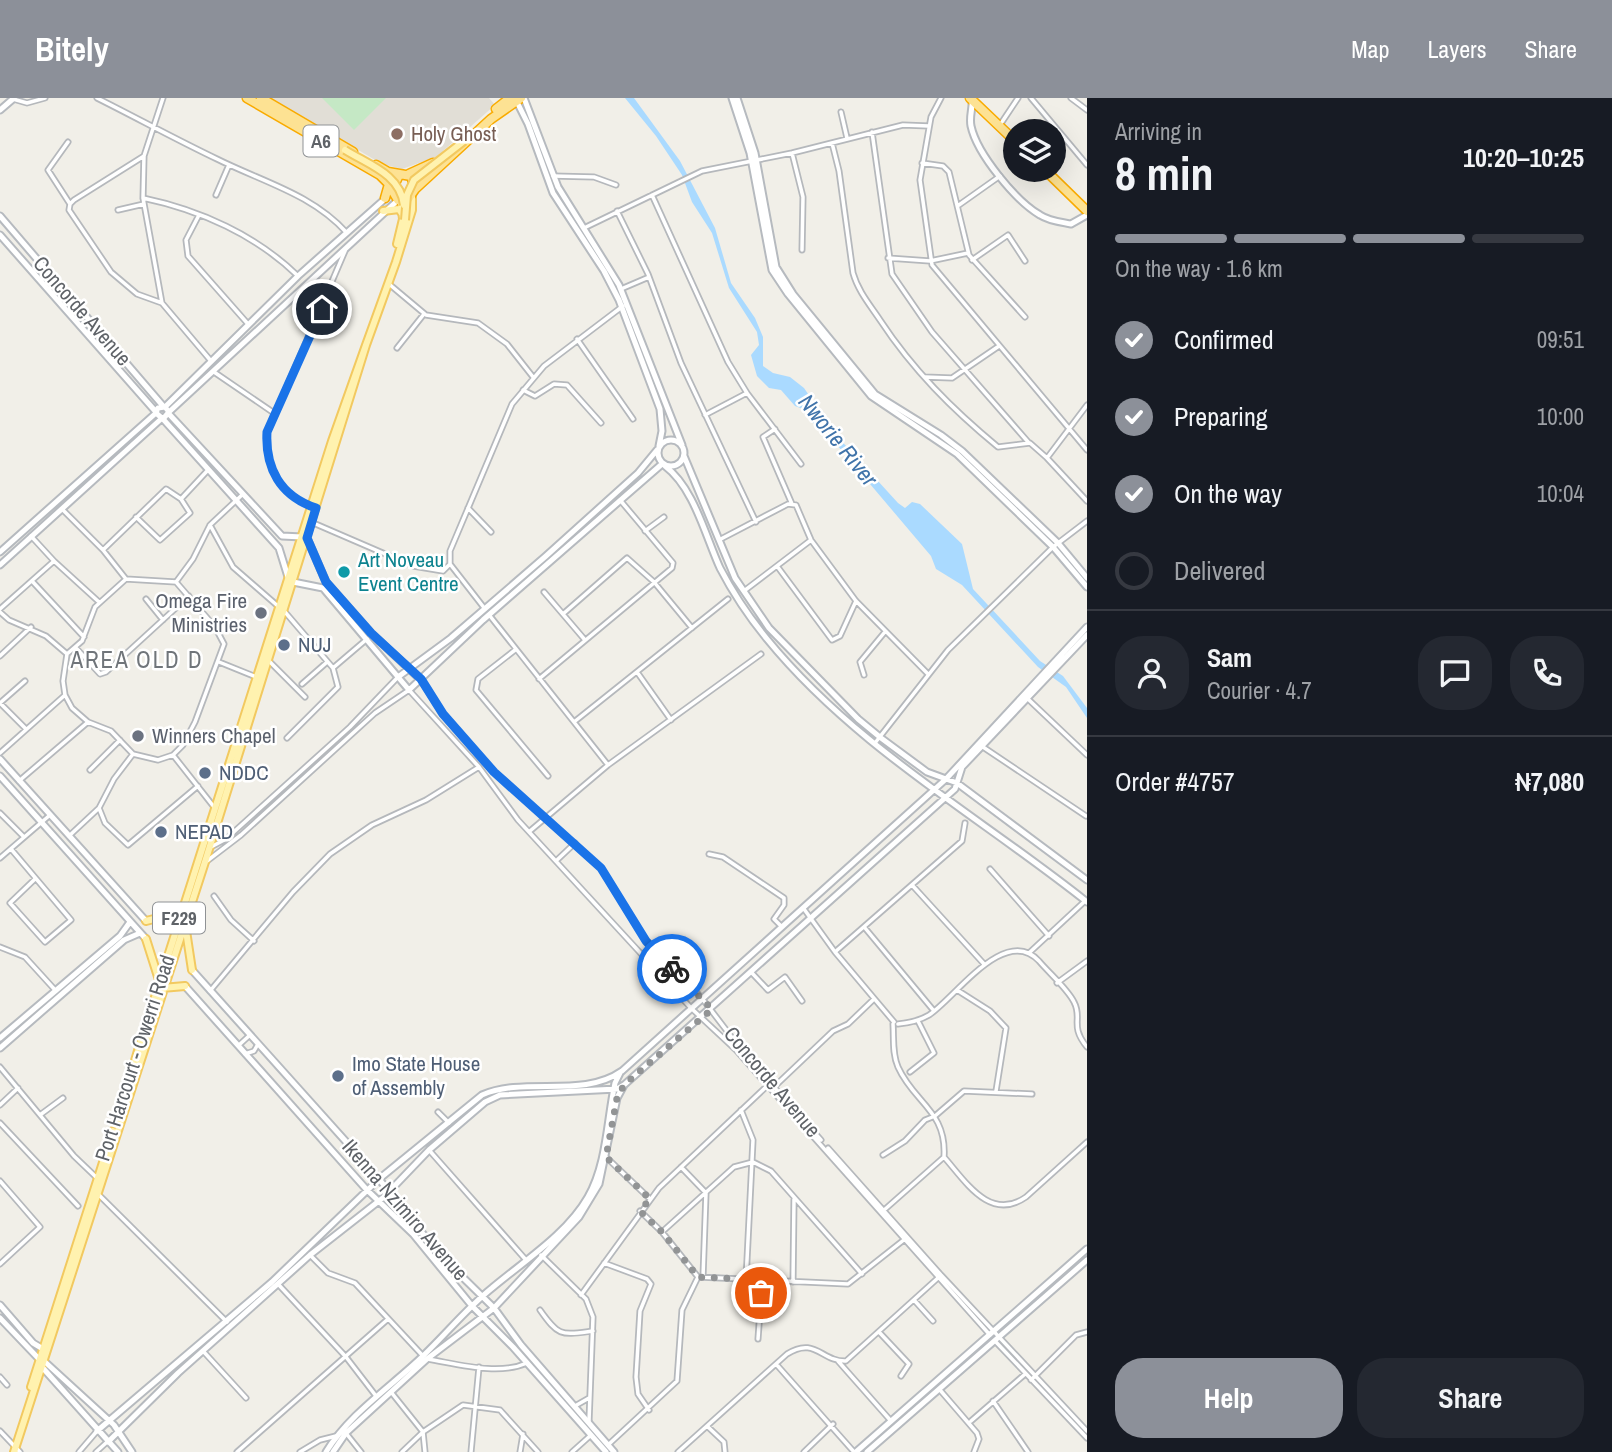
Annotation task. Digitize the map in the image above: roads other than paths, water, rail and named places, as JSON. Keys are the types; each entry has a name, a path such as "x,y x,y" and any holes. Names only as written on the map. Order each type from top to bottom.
{"highway":[{"name":"A6","path":"247,98 382,177 399,201"},
{"name":"A6","path":"261,98 373,164 399,174 409,174 441,157 483,120 517,99"},
{"path":"399,201 414,193 428,174 517,99"},
{"path":"973,99 1002,121"},
{"path":"973,99 1003,129"},
{"path":"392,188 399,174"},
{"path":"409,174 414,193"},
{"path":"382,177 389,184 385,198"},
{"path":"1057,182 1087,213"},
{"path":"1065,182 1087,203"}],"main road":[{"path":"397,245 402,232 407,195 414,180 464,141 483,120"},
{"path":"311,135 323,137 396,182 403,198 404,218 391,271"},
{"path":"391,271 412,209 414,193"},
{"path":"399,201 404,218"},
{"path":"383,211 399,209 404,218"},
{"name":"Port Harcourt - Owerri Road","path":"305,538 391,271"},
{"name":"Port Harcourt - Owerri Road","path":"42,1362 43,1349 97,1178 184,920 256,677 314,507"},
{"name":"Port Harcourt - Owerri Road","path":"205,849 214,807 267,660 281,609"},
{"name":"Port Harcourt - Owerri Road","path":"14,1449 97,1193 181,912 201,862"},
{"path":"146,921 181,912"},
{"path":"184,920 192,970"},
{"path":"143,936 160,985 185,986"}],"street":[{"path":"0,110 14,99 20,104 45,98"},
{"path":"97,98 229,165 318,205 347,233"},
{"path":"163,98 144,156 143,198 162,303 211,361"},
{"path":"735,98 754,162 776,267 801,304 875,394 950,442 1087,578"},
{"path":"941,98 929,126 922,163 922,211 930,261 1069,432 1087,450"},
{"path":"1002,121 1019,98"},
{"path":"1031,98 1069,139 1087,165"},
{"path":"1070,98 1087,110"},
{"path":"517,99 550,172 621,289 660,409 662,431 658,448 664,465 679,479 730,587 750,617 815,692 875,743 1086,901 1029,953 1008,952 985,964 934,1011 918,1020 895,1024"},
{"path":"973,99 971,128 1000,176 1041,217 1071,224 1087,213"},
{"path":"841,112 847,138"},
{"path":"584,228 692,175 910,124 929,126"},
{"path":"872,132 888,258 892,274 905,298 1030,443 1087,501"},
{"path":"68,142 48,170 70,204 75,219 111,272 137,294 162,303"},
{"path":"832,143 839,171 848,250 855,280 888,332 951,408 998,447 1030,443"},
{"path":"792,153 803,197 802,250"},
{"path":"70,204 144,156"},
{"path":"922,163 943,166 949,172 959,205 968,253 1025,317"},
{"path":"215,195 229,165"},
{"path":"550,172 594,177 616,185"},
{"path":"550,172 553,193 624,305 718,541 743,592 769,628 880,738 927,772 957,783 1087,880"},
{"path":"959,205 1000,176"},
{"path":"0,565 162,419 211,361 298,276 385,198 392,188"},
{"path":"652,195 728,362 747,393 801,464"},
{"path":"143,198 199,215 259,243 298,276"},
{"path":"0,552 156,412 167,410 214,372 383,211 399,201"},
{"path":"118,210 144,204"},
{"path":"617,211 649,277 667,328 705,415 756,522"},
{"path":"199,215 186,240 188,256 248,324"},
{"name":"Concorde Avenue","path":"0,216 167,410 282,536 305,538 326,582 371,633 421,679 471,749 607,875 651,948 712,1009 743,1052 939,1276"},
{"name":"Concorde Avenue","path":"0,235 162,419"},
{"path":"972,260 1008,235 1025,261"},
{"path":"314,507 281,485 271,471 266,451 267,432 348,246"},
{"path":"888,258 930,261 968,253"},
{"path":"621,289 649,277"},
{"path":"387,283 424,314 478,323 507,344 533,377"},
{"path":"608,765 450,564 450,551 512,404 533,377 577,339 624,305"},
{"path":"397,348 424,314"},
{"path":"577,339 633,419"},
{"path":"923,376 943,379 965,370 999,346"},
{"path":"110,363 121,355"},
{"path":"214,372 275,413"},
{"path":"523,390 535,396 554,384 567,385 601,423"},
{"path":"705,415 747,393"},
{"path":"1047,458 1087,405"},
{"path":"162,419 280,550 291,580"},
{"path":"775,429 764,437 792,504 811,540 856,601 884,633 928,674"},
{"path":"201,862 241,835 375,713 409,690 487,612 638,473 658,448 672,440 682,445"},
{"path":"205,849 226,839 350,727 409,667 487,612 619,499 664,465 677,465 684,456"},
{"path":"181,499 209,470"},
{"path":"103,550 136,517 166,489 181,499 189,515 160,540 136,517"},
{"path":"176,582 193,559 210,525 243,494"},
{"path":"539,679 672,568 673,563 619,499"},
{"path":"718,541 792,504"},
{"path":"468,508 491,532"},
{"path":"62,509 103,550 125,579"},
{"path":"645,531 664,517"},
{"path":"875,743 928,674 985,612 1055,545 1087,521"},
{"path":"311,522 427,570 443,571 450,564"},
{"path":"210,525 233,567 281,609 326,663 334,668 338,687 287,738"},
{"path":"32,537 99,602"},
{"path":"743,592 811,540"},
{"path":"1055,545 1087,587"},
{"path":"563,614 625,558 654,582 692,628"},
{"path":"54,561 0,611 9,620 31,627 67,654"},
{"path":"777,566 832,640 841,636 856,601"},
{"path":"125,579 176,582 222,636 223,651 190,735 173,755 149,759 133,754 111,731 88,722 72,708 65,695 63,681 67,654 76,648 84,637 99,602 125,579"},
{"name":"Concorde Avenue","path":"291,580 323,588 409,690 479,767 518,820 691,1008 767,1086 992,1334 1025,1374 1086,1434"},
{"path":"32,581 84,637"},
{"path":"544,592 585,640"},
{"path":"76,648 91,668 100,674 106,673 189,596"},
{"path":"146,599 163,620"},
{"path":"574,722 728,599"},
{"path":"0,656 31,627"},
{"path":"1052,669 1087,628"},
{"path":"864,675 860,662 884,633"},
{"path":"79,1452 108,1420 227,1322 323,1237 379,1179 488,1096 503,1088 597,1083 609,1080 622,1070 946,779 1087,635"},
{"path":"334,668 367,639"},
{"path":"515,650 478,679 476,690 548,776"},
{"path":"530,831 540,826 545,817 608,765 761,654"},
{"path":"267,660 305,697"},
{"path":"219,662 256,677"},
{"path":"302,684 326,663"},
{"path":"637,672 671,720"},
{"path":"96,1452 310,1255 390,1192 429,1150 488,1096 614,1089 624,1085 946,798 957,783 958,771 1028,699 1046,675"},
{"path":"25,681 0,703 26,729"},
{"path":"0,753 65,695"},
{"path":"1028,699 1087,755"},
{"path":"19,781 88,722"},
{"path":"90,770 120,740"},
{"path":"983,747 1086,816"},
{"path":"69,836 99,808 114,779 133,754"},
{"path":"173,755 214,807"},
{"path":"0,759 146,921"},
{"path":"210,990 318,865 350,838 439,793 479,767"},
{"path":"0,776 143,936"},
{"path":"99,808 106,823 128,845 198,786"},
{"path":"0,813 23,836"},
{"path":"0,858 50,815"},
{"path":"835,952 962,841 965,823"},
{"path":"557,860 575,843"},
{"path":"11,849 71,920 45,943 10,903 35,879"},
{"path":"709,854 723,857 784,898 784,905 774,919 782,928"},
{"path":"990,869 1049,936"},
{"path":"912,885 985,964"},
{"path":"214,896 226,914 254,941"},
{"path":"804,908 809,919 895,1024 898,1068 936,1116 944,1134 944,1157 981,1198 1000,1207 1015,1204 1087,1142"},
{"path":"0,1038 120,936 130,922"},
{"path":"865,928 934,1011"},
{"path":"0,1048 124,940 143,936"},
{"path":"0,947 26,957 56,992"},
{"path":"1029,953 1074,1002 1076,1032 1087,1047"},
{"path":"1058,983 1087,961"},
{"name":"Ikenna Nzimiro Avenue","path":"192,970 379,1179 433,1248 494,1308 521,1345 614,1452"},
{"path":"752,973 768,990 785,977 802,1001"},
{"name":"Ikenna Nzimiro Avenue","path":"185,986 367,1190 431,1255 482,1318 527,1363 606,1452"},
{"path":"957,990 990,1011 1006,1028 996,1091"},
{"path":"774,1087 833,1031 848,1024 874,999"},
{"path":"910,1072 934,1053 918,1020"},
{"path":"239,1046 243,1038 250,1035"},
{"path":"246,1054 254,1051 258,1044"},
{"path":"0,1067 97,1178"},
{"path":"333,1452 344,1431 377,1397 425,1357 494,1308 588,1198 597,1176 614,1089 622,1070"},
{"path":"300,1452 320,1440 344,1431 391,1392 482,1296 526,1260 540,1253 589,1203 606,1157 617,1098 624,1085"},
{"path":"581,1295 650,1199 767,1086"},
{"path":"0,1105 18,1088"},
{"path":"883,1154 905,1141 925,1120 936,1116 964,1091 1032,1094"},
{"path":"40,1115 63,1098"},
{"path":"741,1110 753,1140 746,1280"},
{"path":"438,1112 450,1124"},
{"path":"0,1123 78,1206"},
{"path":"429,1150 526,1260"},
{"path":"606,1157 650,1199"},
{"path":"883,1211 944,1157"},
{"path":"662,1232 734,1167 753,1162 771,1171 862,1274"},
{"path":"608,1445 649,1410 677,1381 682,1310 700,1277 706,1193 681,1167"},
{"path":"0,1181 40,1227 0,1264"},
{"path":"97,1193 227,1322"},
{"path":"793,1282 794,1197"},
{"path":"640,1211 662,1232 700,1277 848,1284 905,1239"},
{"path":"776,1364 833,1424 855,1452 1087,1249"},
{"path":"540,1253 581,1295 593,1317 589,1421"},
{"path":"310,1255 328,1273 355,1283 425,1357 479,1367 515,1368 527,1363"},
{"path":"867,1452 998,1341 1087,1260"},
{"path":"604,1263 647,1279 651,1284 639,1311 636,1377 638,1394 649,1410"},
{"path":"838,1361 853,1355 939,1276"},
{"path":"758,1339 763,1280"},
{"path":"278,1284 345,1357 377,1397"},
{"path":"914,1300 933,1321"},
{"path":"0,1306 33,1343 43,1349"},
{"path":"540,1310 555,1332 563,1334 593,1331"},
{"path":"0,1318 42,1362 120,1432 132,1452"},
{"path":"237,1452 388,1318"},
{"path":"879,1332 909,1364 901,1376"},
{"path":"1031,1380 1076,1335 1087,1332"},
{"name":"Concorde Avenue","path":"998,1341 1035,1376 1086,1434"},
{"path":"678,1452 776,1364 801,1347 813,1348 838,1361 891,1421"},
{"path":"203,1351 246,1398"},
{"path":"42,1362 97,1431 118,1452"},
{"path":"471,1452 479,1367"},
{"path":"971,1422 1025,1374"},
{"path":"0,1377 7,1385"},
{"path":"940,1390 971,1422 979,1439 974,1452"},
{"path":"391,1392 423,1432 425,1452"},
{"path":"575,1406 591,1397"},
{"path":"993,1401 1028,1452"},
{"path":"402,1452 423,1432 457,1407 475,1405 500,1410 538,1452"},
{"path":"804,1452 833,1424"},
{"path":"707,1426 723,1443 725,1452"},
{"path":"0,1431 14,1449"},
{"path":"344,1431 361,1452"},
{"path":"520,1452 523,1434"},
{"path":"572,1452 590,1435"},
{"path":"326,1452 336,1436"}],"water":[{"name":"Nworie River","path":"625,98 634,98 680,161 715,228 731,283 755,318 763,337 763,366 773,373 790,377 804,388 836,435 898,503 905,508 912,502 920,504 962,544 973,589 1040,661 1063,676 1087,708 1087,718 1066,687 1038,667 962,585 936,569 931,556 837,445 809,419 806,410 795,406 781,390 769,388 757,376 751,355 759,345 757,332 729,288 712,233 692,202 682,175 656,136"}],"place":[{"name":"Holy Ghost","path":"397,134"},
{"name":"Art Noveau Event Centre","path":"344,572"},
{"name":"Omega Fire Ministries","path":"261,613"},
{"name":"NUJ","path":"284,645"},
{"name":"Winners Chapel","path":"138,736"},
{"name":"NDDC","path":"205,773"},
{"name":"NEPAD","path":"161,832"},
{"name":"Imo State House of Assembly","path":"338,1076"}],"district":[{"name":"AREA OLD D","path":"137,660"}]}
